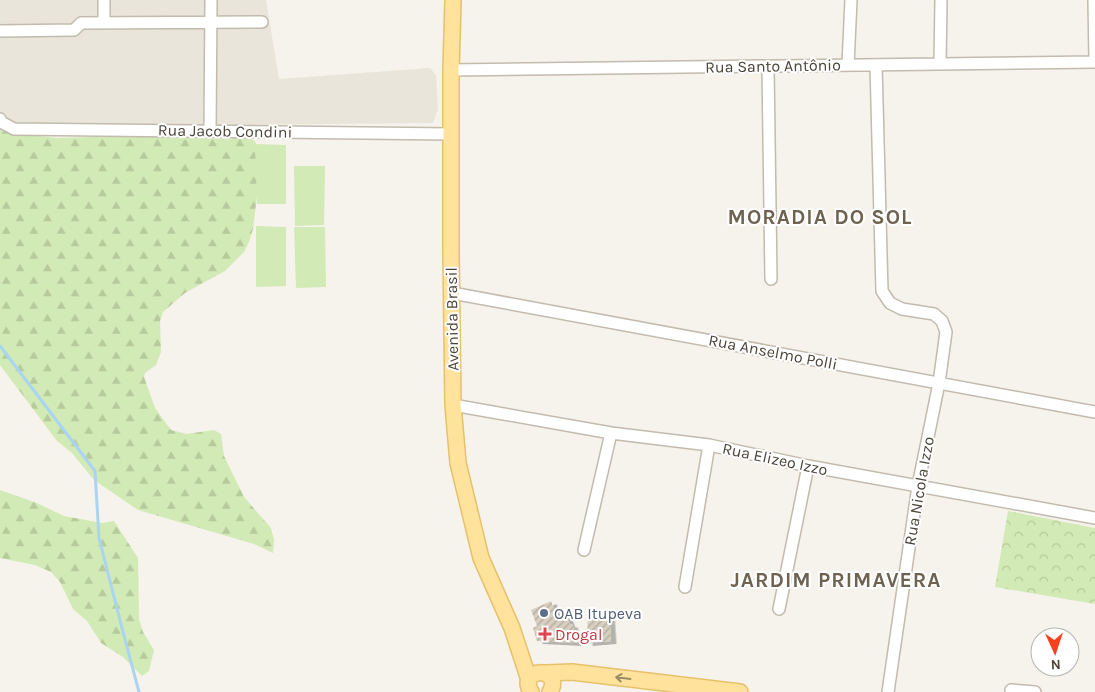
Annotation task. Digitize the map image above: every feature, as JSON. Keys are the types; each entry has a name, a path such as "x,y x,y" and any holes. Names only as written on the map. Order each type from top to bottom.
{"main road":[{"name":"Avenida Brasil","path":"453,0 451,70 453,405 458,463 481,558 537,679 552,681 550,692"},
{"path":"537,679 572,672 672,688 740,692"}],"street":[{"path":"104,0 104,23"},
{"path":"210,0 210,131"},
{"path":"848,66 851,0"},
{"path":"940,64 941,0"},
{"path":"1094,0 1095,62"},
{"path":"0,31 74,30 81,23 262,22"},
{"name":"Rua Santo Antônio","path":"451,70 1095,62"},
{"name":"Rua Nicola Izzo","path":"876,65 882,292 890,303 902,309 934,314 942,321 946,332 939,383 918,486 888,692"},
{"path":"768,66 771,279"},
{"name":"Rua Jacob Condini","path":"1,121 14,129 451,134"},
{"name":"Rua Anselmo Polli","path":"452,293 1095,412"},
{"name":"Rua Elizeo Izzo","path":"453,405 611,433 709,445 808,466 1095,518"},
{"path":"584,550 611,433"},
{"path":"685,587 709,445"},
{"path":"779,609 808,466"},
{"path":"1012,690 1034,692"}],"shaded area":[{"path":"0,0 266,0 279,79 430,68 436,75 438,109 433,123 0,127"}],"green space":[{"path":"0,126 9,132 56,138 126,136 223,139 246,137 255,141 260,154 259,179 253,229 249,242 244,252 225,271 185,293 163,312 160,321 161,352 156,365 145,373 144,377 155,408 171,430 187,434 214,430 221,434 224,456 244,497 271,528 274,540 273,553 254,544 138,510 94,480 72,453 57,441 0,365"},
{"path":"255,144 286,145 286,204 257,204"},
{"path":"294,166 325,166 324,225 295,226"},
{"path":"256,226 286,227 286,286 256,287"},
{"path":"294,227 325,227 326,287 296,288"},
{"path":"0,490 37,503 64,516 102,523 114,521 138,558 139,619 143,632 154,650 149,671 142,676 123,657 101,643 87,621 73,609 60,582 51,572 35,565 0,558"},
{"path":"1008,511 1095,528 1095,604 995,587"}],"building":[{"path":"551,601 557,618 566,614 570,625 572,624 578,643 537,641 533,628 537,626 531,610"},
{"path":"588,611 598,613 609,611 611,641 587,643"}],"waterway":[{"path":"0,346 95,471 99,538 139,692"}],"place":[{"name":"OAB Itupeva","path":"544,613"},
{"name":"Drogal","path":"545,634"}],"district":[{"name":"MORADIA DO SOL","path":"820,217"},
{"name":"JARDIM PRIMAVERA","path":"836,580"}]}
